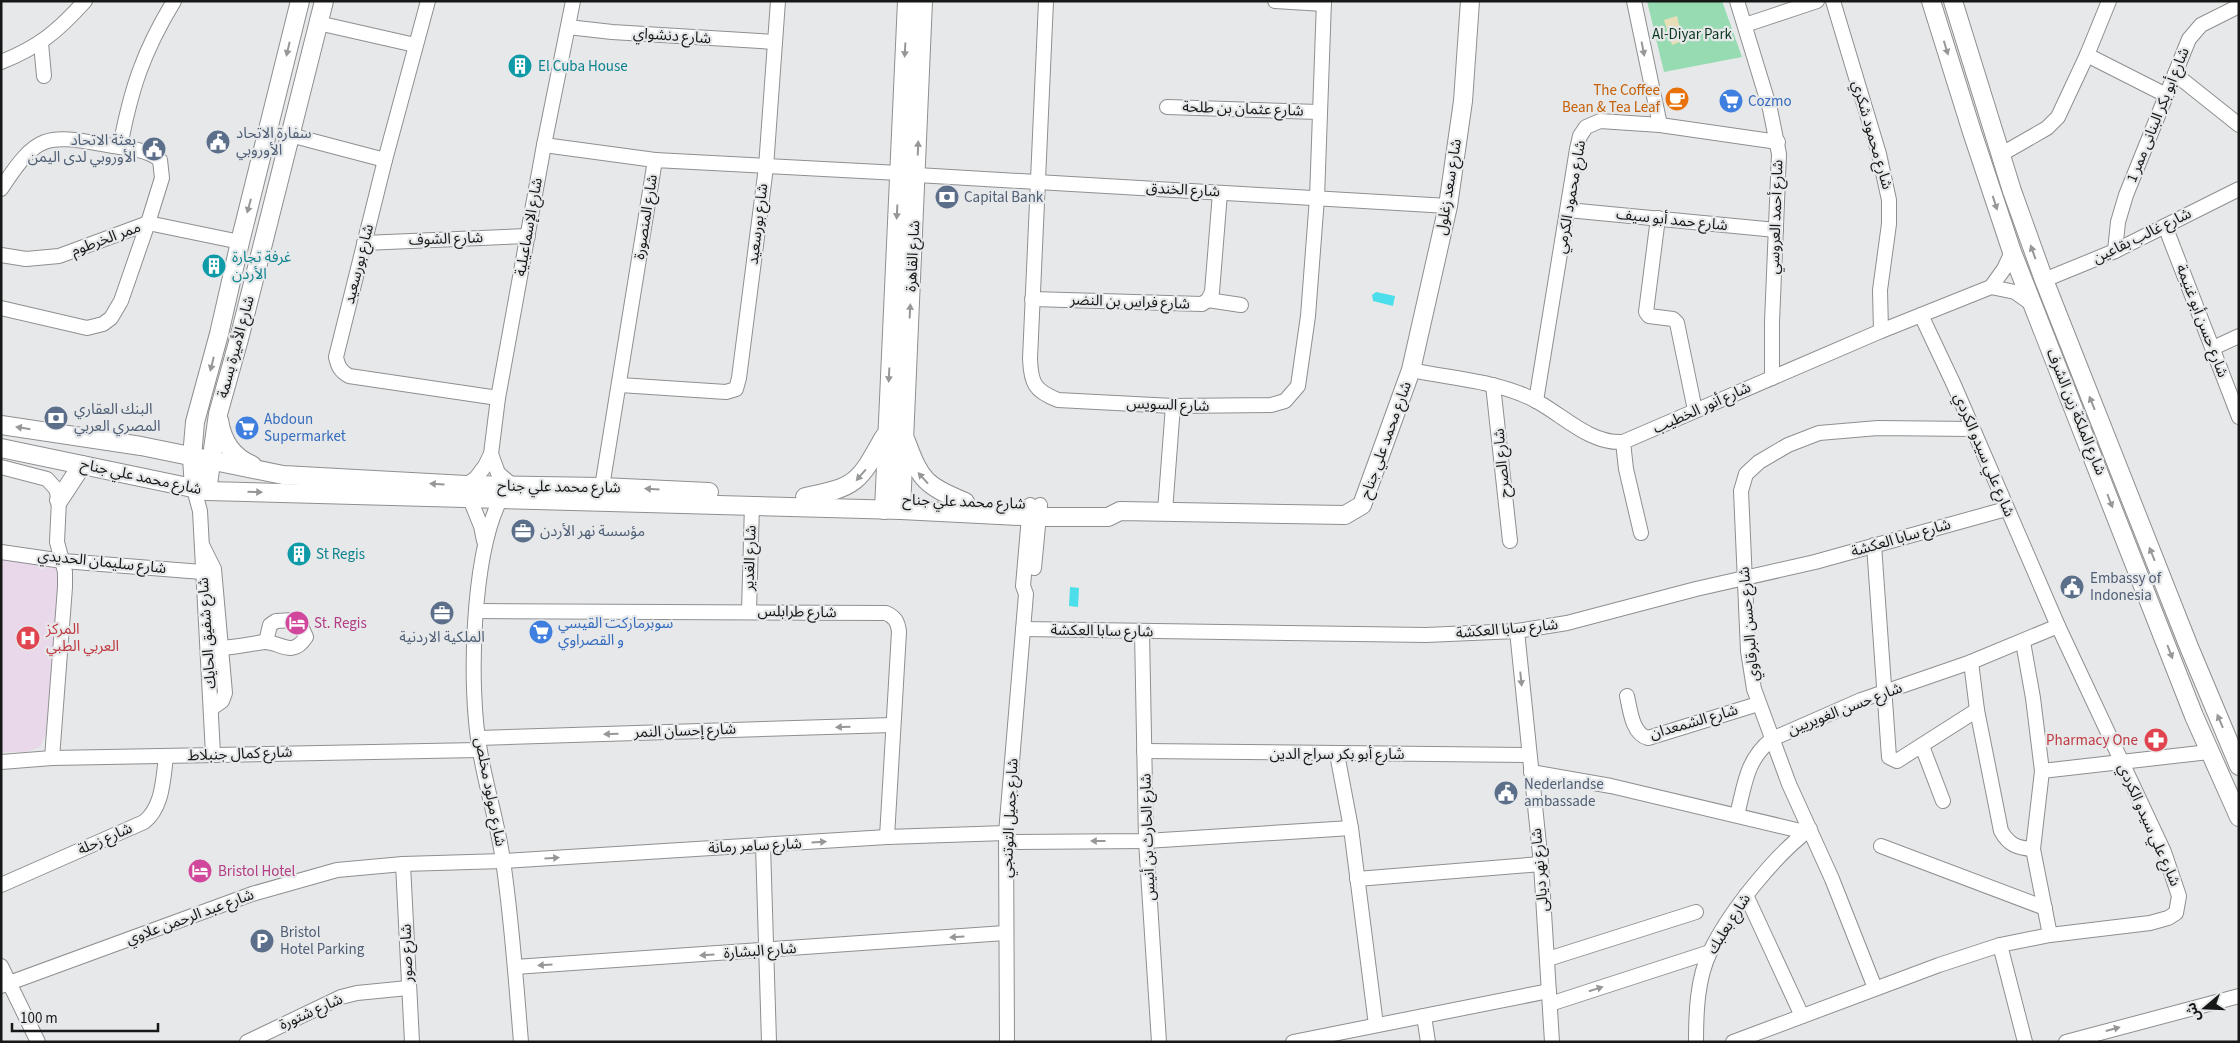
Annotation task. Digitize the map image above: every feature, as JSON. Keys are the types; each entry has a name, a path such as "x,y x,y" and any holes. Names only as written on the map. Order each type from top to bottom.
{"main road":[{"name":"شارع الأميرة بسمة","path":"200,490 192,457 197,417 300,1"},
{"name":"شارع الأميرة بسمة","path":"200,490 210,461 218,414 239,339 324,1"},
{"name":"شارع القاهرة","path":"907,1 908,174"},
{"name":"شارع القاهرة","path":"892,504 908,174 924,1"},
{"name":"شارع سعد زغلول","path":"1412,370 1448,206 1463,101 1470,1"},
{"name":"شارع الملكة زين الشرف","path":"1931,1 2012,252 2209,752 2239,817"},
{"name":"شارع الملكة زين الشرف","path":"1953,1 2000,155 2044,280 2185,638 2239,766"},
{"name":"شارع محمد علي جناح","path":"1,448 200,490 507,492 602,487 1035,511 1108,505 1120,511 1337,515 1345,514 1362,505 1412,370"},
{"path":"218,414 225,442 239,458 249,464 283,475"},
{"path":"141,446 160,446 181,440 187,435 197,417"},
{"name":"شارع محمد علي جناح","path":"1,425 141,446 283,475 468,492"},
{"path":"805,498 836,491 856,482 895,434 916,470 926,482 936,490 965,502"},
{"path":"59,500 82,465"},
{"name":"شارع محمد علي جناح","path":"507,492 752,505 965,502 1035,511"}],"street":[{"path":"1,62 41,43 63,25 85,1"},
{"path":"120,147 128,104 139,70 174,1"},
{"name":"شارع بورسعيد","path":"428,1 384,160 336,357 342,372 361,378 498,398"},
{"name":"شارع الإسماعيلية","path":"468,492 485,466 490,454 498,398 544,145 573,1"},
{"name":"شارع بورسعيد","path":"620,385 726,392 736,388 739,378 766,167 778,1"},
{"name":"شارع السويس","path":"1046,1 1039,182 1032,298 1031,375 1035,386 1042,394 1058,400 1173,406 1271,405 1285,401 1294,393 1298,386 1303,362 1317,198 1324,3"},
{"path":"1274,1 1324,3"},
{"path":"1634,1 1660,125"},
{"name":"شارع أحمد العروسي","path":"1737,1 1778,142 1779,182 1772,326 1772,378"},
{"path":"1745,25 1817,1"},
{"name":"شارع محمود شكري","path":"1833,1 1882,164 1889,200 1889,224 1880,290 1881,331"},
{"path":"2000,155 2047,128 2058,117 2087,55 2109,1"},
{"name":"شارع أبو بكر البنانى ممر 1","path":"2116,251 2118,222 2124,202 2192,33 2202,25 2239,6"},
{"path":"318,23 415,45"},
{"name":"شارع دنشواي","path":"568,27 642,34 775,42"},
{"path":"41,43 44,76"},
{"path":"2087,55 2166,95"},
{"path":"2175,74 2239,125"},
{"name":"شارع عثمان بن طلحة","path":"1167,107 1319,112"},
{"name":"شارع محمود الكرمي","path":"1536,401 1579,140 1586,126 1600,121 1660,125 1778,142"},
{"path":"290,135 384,160"},
{"path":"1,189 27,153 45,142 64,138 120,147 146,153 160,160 162,178 122,302 111,318 103,324 87,328 1,308"},
{"path":"544,145 654,160"},
{"name":"شارع المنصورة","path":"602,487 620,385 654,160 908,174"},
{"name":"شارع الخندق","path":"908,174 1448,206"},
{"name":"شارع غالب بقاعين","path":"2044,280 2116,251 2239,189"},
{"name":"شارع فراس بن النضر","path":"1032,298 1202,304 1208,300 1212,292 1220,192"},
{"name":"شارع حمد أبو سيف","path":"1568,210 1776,230"},
{"path":"1658,218 1646,312 1649,316 1673,319 1677,323 1695,410"},
{"name":"ممر الخرطوم","path":"1,255 26,259 59,256 148,223 240,242"},
{"name":"شارع حسن أبو غنيمة","path":"2165,226 2239,417"},
{"name":"شارع الشوف","path":"364,243 528,236"},
{"path":"2012,252 2004,269 1991,286 2014,292 2032,304"},
{"name":"شارع أنور الخطيب","path":"1624,442 1695,410 1991,286"},
{"path":"1208,300 1241,305"},
{"name":"شارع علي سيدو الكردي","path":"1734,1042 1875,988 2000,945 2050,935 2150,923 2173,916 2178,908 2179,896 2176,884 2147,814 2058,626 1921,315"},
{"path":"2213,348 2239,336"},
{"path":"1412,370 1493,385 1536,401 1599,439 1613,443 1624,442 1626,469 1641,533"},
{"name":"شارع الصرح","path":"1493,385 1510,541"},
{"path":"1165,511 1173,406"},
{"path":"197,417 218,414"},
{"name":"شارع حسن البرقاوي","path":"1875,988 1789,784 1758,704 1748,651 1741,491 1743,480 1752,468 1768,456 1808,436 1830,431 1878,428 1972,429"},
{"path":"490,454 507,492"},
{"path":"1,467 47,479 56,489 59,500 57,542 65,572 52,758"},
{"name":"شارع شفيق الحايك","path":"200,490 202,572 214,754"},
{"name":"شارع مولود مخلص","path":"468,492 479,519 484,542"},
{"name":"شارع مولود مخلص","path":"507,492 494,511 484,542 476,611 475,670 479,744 503,860 522,1042"},
{"name":"شارع الغدير","path":"749,611 752,505"},
{"name":"شارع سابا العكشة","path":"1023,629 1426,635 1516,631 1566,623 1744,579 2006,509"},
{"name":"شارع جميل التوتنجي","path":"1007,1042 1006,837 1026,594 1023,586 1035,511"},
{"path":"201,543 214,569 221,648 224,697 212,708"},
{"path":"1874,545 1889,757 1897,761 1977,710"},
{"name":"شارع سليمان الحديدي","path":"1,552 63,561 202,572"},
{"name":"شارع طرابلس","path":"476,611 749,611 886,613 894,617 898,624 899,632 892,725 887,838"},
{"name":"شارع حسن الغويريين","path":"1737,815 1751,763 1761,748 1772,739 1818,717 1883,692 1971,662 2058,626"},
{"name":"شارع نهر ديالى","path":"1516,631 1541,864 1552,1042"},
{"name":"شارع الحارث بن أنيس","path":"1142,632 1146,841 1158,1042"},
{"path":"221,648 249,646 266,642"},
{"path":"2023,642 2033,698 2042,771 2033,849 2050,935"},
{"path":"1971,662 1977,710 2001,831 2010,844 2021,848 2033,849"},
{"name":"شارع الشمعدان","path":"1627,696 1637,731 1642,736 1648,738 1758,704"},
{"name":"شارع إحسان النمر","path":"479,744 892,725"},
{"name":"شارع كمال جنبلاط","path":"1,762 52,758 166,757 479,744"},
{"path":"1922,746 1943,800"},
{"name":"شارع أبو بكر سراج الدين","path":"1144,751 1529,755"},
{"path":"2042,771 2209,752"},
{"path":"1337,754 1351,828 1376,1025"},
{"name":"شارع زحلة","path":"1,885 144,822 150,817 157,805 166,757"},
{"path":"1531,772 1611,786 1808,830"},
{"name":"شارع سامر رمانة","path":"503,860 887,838 1006,837 1146,841 1351,828"},
{"name":"شارع بعلبك","path":"1696,1042 1698,998 1710,952 1746,895 1808,830"},
{"path":"763,845 769,1042"},
{"path":"1881,846 2045,908"},
{"name":"شارع عبد الرحمن علاوي","path":"5,984 252,894 337,870 403,864 503,860"},
{"name":"شارع صور","path":"403,864 412,1042"},
{"path":"1357,879 1541,864"},
{"path":"1746,895 1802,1016"},
{"path":"1548,959 1696,912"},
{"name":"شارع البشارة","path":"515,967 1005,933"},
{"path":"2000,945 2025,1042"},
{"path":"1292,1042 1424,1016 1549,997 1710,952"},
{"path":"1,966 5,984 38,1042"},
{"name":"شارع شتورة","path":"247,1042 341,997 356,993 408,988"},
{"path":"2066,1042 2239,996"},
{"path":"1424,1016 1428,1042"}],"shaded area":[{"name":"المركز العربي الطبي","path":"1,558 51,564 58,570 60,579 46,734 40,747 26,752 1,752"}],"green space":[{"name":"Al-Diyar Park","path":"1647,1 1722,1 1742,57 1664,72"}],"sand":[{"path":"1677,16 1683,41 1672,45 1664,20"}],"water":[{"path":"1376,292 1395,296 1393,306 1373,301 1372,295"},
{"path":"1070,587 1079,588 1078,607 1069,606"}],"place":[{"name":"El Cuba House","path":"520,66"},
{"name":"The Coffee Bean & Tea Leaf","path":"1677,99"},
{"name":"Cozmo","path":"1731,101"},
{"name":"سفارة الاتحاد الأوروبي","path":"218,142"},
{"name":"بعثة الاتحاد الأوروبي لدى اليمن","path":"154,149"},
{"name":"Capital Bank","path":"947,197"},
{"name":"غرفة تجارة الأردن","path":"214,266"},
{"name":"البنك العقاري المصري العربي","path":"56,418"},
{"name":"Abdoun Supermarket","path":"247,428"},
{"name":"مؤسسة نهر الأردن","path":"523,531"},
{"name":"St Regis","path":"299,554"},
{"name":"Embassy of Indonesia","path":"2072,587"},
{"name":"الملكية الاردنية","path":"442,613"},
{"name":"St. Regis","path":"297,623"},
{"name":"سوبرماركت القيسي و القصراوي","path":"541,632"},
{"name":"المركز العربي الطبي","path":"28,638"},
{"name":"Pharmacy One","path":"2156,740"},
{"name":"Nederlandse ambassade","path":"1506,793"},
{"name":"Bristol Hotel","path":"200,871"},
{"name":"Bristol Hotel Parking","path":"262,941"}]}
